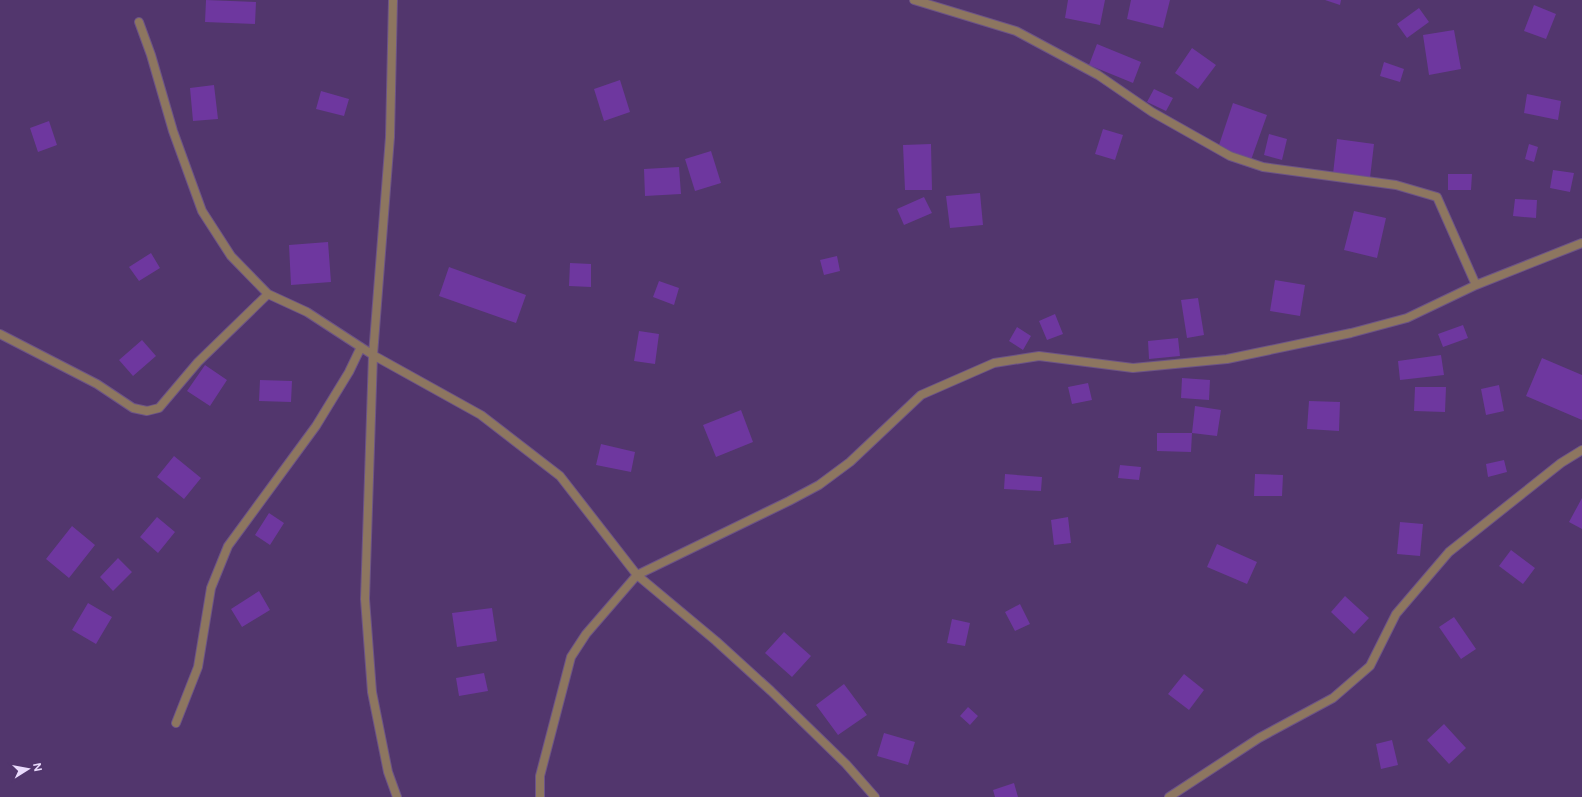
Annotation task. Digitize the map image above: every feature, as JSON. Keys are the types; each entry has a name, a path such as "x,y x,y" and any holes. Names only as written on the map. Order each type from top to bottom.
{"street":[{"path":"393,0 390,137 373,355 365,599 372,692 388,772 397,797"},
{"path":"914,0 1016,31 1098,75 1152,112 1230,156 1263,167 1396,185 1437,197 1476,285"},
{"path":"139,22 151,55 173,131 202,211 231,256 268,294 307,312 373,355 481,414 560,476 637,575 716,641 771,691 846,764 875,797"},
{"path":"540,797 540,776 571,657 586,634 637,575 789,502 819,485 850,462 921,395 994,363 1040,356 1133,368 1227,359 1351,333 1407,318 1476,285 1582,243"},
{"path":"0,334 97,384 133,408 147,411 159,408 198,362 268,294"},
{"path":"176,723 198,667 211,588 228,546 316,426 349,372 361,347"},
{"path":"1169,797 1259,738 1332,698 1370,666 1396,614 1449,552 1561,463 1582,450"}],"building":[{"path":"206,0 256,2 255,24 205,22"},
{"path":"1068,0 1105,0 1100,25 1065,18"},
{"path":"1131,0 1170,0 1163,28 1127,19"},
{"path":"1325,0 1341,0 1340,5"},
{"path":"1534,5 1556,14 1546,39 1524,31"},
{"path":"1419,8 1429,22 1407,38 1397,24"},
{"path":"1454,30 1461,69 1429,75 1423,35"},
{"path":"1097,44 1141,62 1133,83 1089,65"},
{"path":"1192,48 1216,65 1198,89 1175,73"},
{"path":"1384,62 1404,69 1400,82 1380,76"},
{"path":"620,80 630,112 604,121 594,89"},
{"path":"214,85 218,119 193,121 190,88"},
{"path":"1154,89 1173,98 1166,111 1147,102"},
{"path":"321,91 349,99 344,116 316,109"},
{"path":"1527,94 1561,101 1558,120 1524,113"},
{"path":"1233,103 1267,115 1251,160 1218,148"},
{"path":"49,121 57,145 38,152 30,128"},
{"path":"1103,129 1123,135 1115,160 1095,154"},
{"path":"1269,134 1287,139 1282,160 1264,155"},
{"path":"1337,139 1374,144 1370,178 1333,174"},
{"path":"931,144 932,190 905,190 903,145"},
{"path":"1529,144 1538,147 1534,162 1525,159"},
{"path":"711,151 721,183 695,191 685,159"},
{"path":"679,167 681,194 645,196 644,169"},
{"path":"1553,170 1574,173 1570,192 1550,188"},
{"path":"1448,174 1472,174 1471,190 1448,190"},
{"path":"980,193 983,225 950,228 946,196"},
{"path":"924,197 932,213 904,225 897,209"},
{"path":"1515,199 1537,200 1536,218 1513,216"},
{"path":"1354,211 1386,218 1377,258 1344,250"},
{"path":"328,242 331,282 291,285 289,245"},
{"path":"151,253 160,268 139,281 129,267"},
{"path":"837,256 840,271 824,275 820,260"},
{"path":"570,263 591,264 591,287 569,286"},
{"path":"449,267 526,295 516,323 439,296"},
{"path":"1275,280 1305,285 1300,316 1270,311"},
{"path":"659,281 679,288 674,305 653,297"},
{"path":"1198,298 1204,335 1187,338 1181,300"},
{"path":"1055,314 1063,334 1047,340 1039,321"},
{"path":"1463,325 1468,338 1443,347 1438,334"},
{"path":"1017,327 1031,336 1023,350 1009,341"},
{"path":"639,331 659,334 655,364 634,361"},
{"path":"1178,338 1180,356 1149,359 1148,341"},
{"path":"142,340 156,356 133,376 119,360"},
{"path":"1441,355 1444,375 1400,380 1398,361"},
{"path":"1542,358 1582,375 1582,420 1526,396"},
{"path":"205,365 227,380 210,406 187,391"},
{"path":"1182,378 1210,380 1209,400 1181,398"},
{"path":"260,380 292,381 291,402 259,401"},
{"path":"1088,383 1092,400 1072,404 1068,387"},
{"path":"1499,385 1504,411 1486,415 1481,389"},
{"path":"1415,387 1446,387 1445,412 1414,411"},
{"path":"1309,401 1340,402 1339,431 1307,429"},
{"path":"1195,406 1221,410 1217,436 1192,433"},
{"path":"741,410 753,442 716,457 703,425"},
{"path":"1157,433 1192,433 1191,452 1157,451"},
{"path":"601,444 635,452 631,472 596,465"},
{"path":"174,456 201,478 184,499 157,477"},
{"path":"1504,460 1507,472 1488,477 1486,464"},
{"path":"1120,465 1141,467 1139,480 1118,478"},
{"path":"1005,474 1042,477 1041,491 1004,489"},
{"path":"1255,474 1283,475 1282,496 1254,496"},
{"path":"1582,498 1582,529 1569,522"},
{"path":"269,513 284,523 270,545 255,535"},
{"path":"157,517 175,532 158,553 140,537"},
{"path":"1068,517 1071,543 1054,545 1051,520"},
{"path":"1400,522 1423,524 1420,556 1397,554"},
{"path":"72,526 95,545 69,578 46,559"},
{"path":"1217,544 1257,562 1247,584 1207,567"},
{"path":"1511,550 1535,568 1523,584 1499,566"},
{"path":"118,558 132,572 113,591 100,577"},
{"path":"259,591 270,610 242,627 231,609"},
{"path":"1345,596 1369,618 1354,634 1331,612"},
{"path":"88,603 112,617 96,644 72,630"},
{"path":"1020,604 1030,624 1015,631 1005,612"},
{"path":"492,608 497,641 457,647 452,613"},
{"path":"1454,617 1476,649 1461,659 1439,627"},
{"path":"952,619 970,623 965,646 947,643"},
{"path":"784,632 811,656 792,677 765,653"},
{"path":"484,673 488,691 459,696 456,678"},
{"path":"1184,674 1204,690 1189,710 1168,694"},
{"path":"844,684 867,715 838,735 816,705"},
{"path":"968,707 978,716 970,725 960,716"},
{"path":"1444,724 1466,748 1449,764 1427,740"},
{"path":"884,733 915,742 908,765 877,756"},
{"path":"1392,740 1398,765 1381,769 1376,744"},
{"path":"1014,783 1018,797 995,797 993,790"}]}
